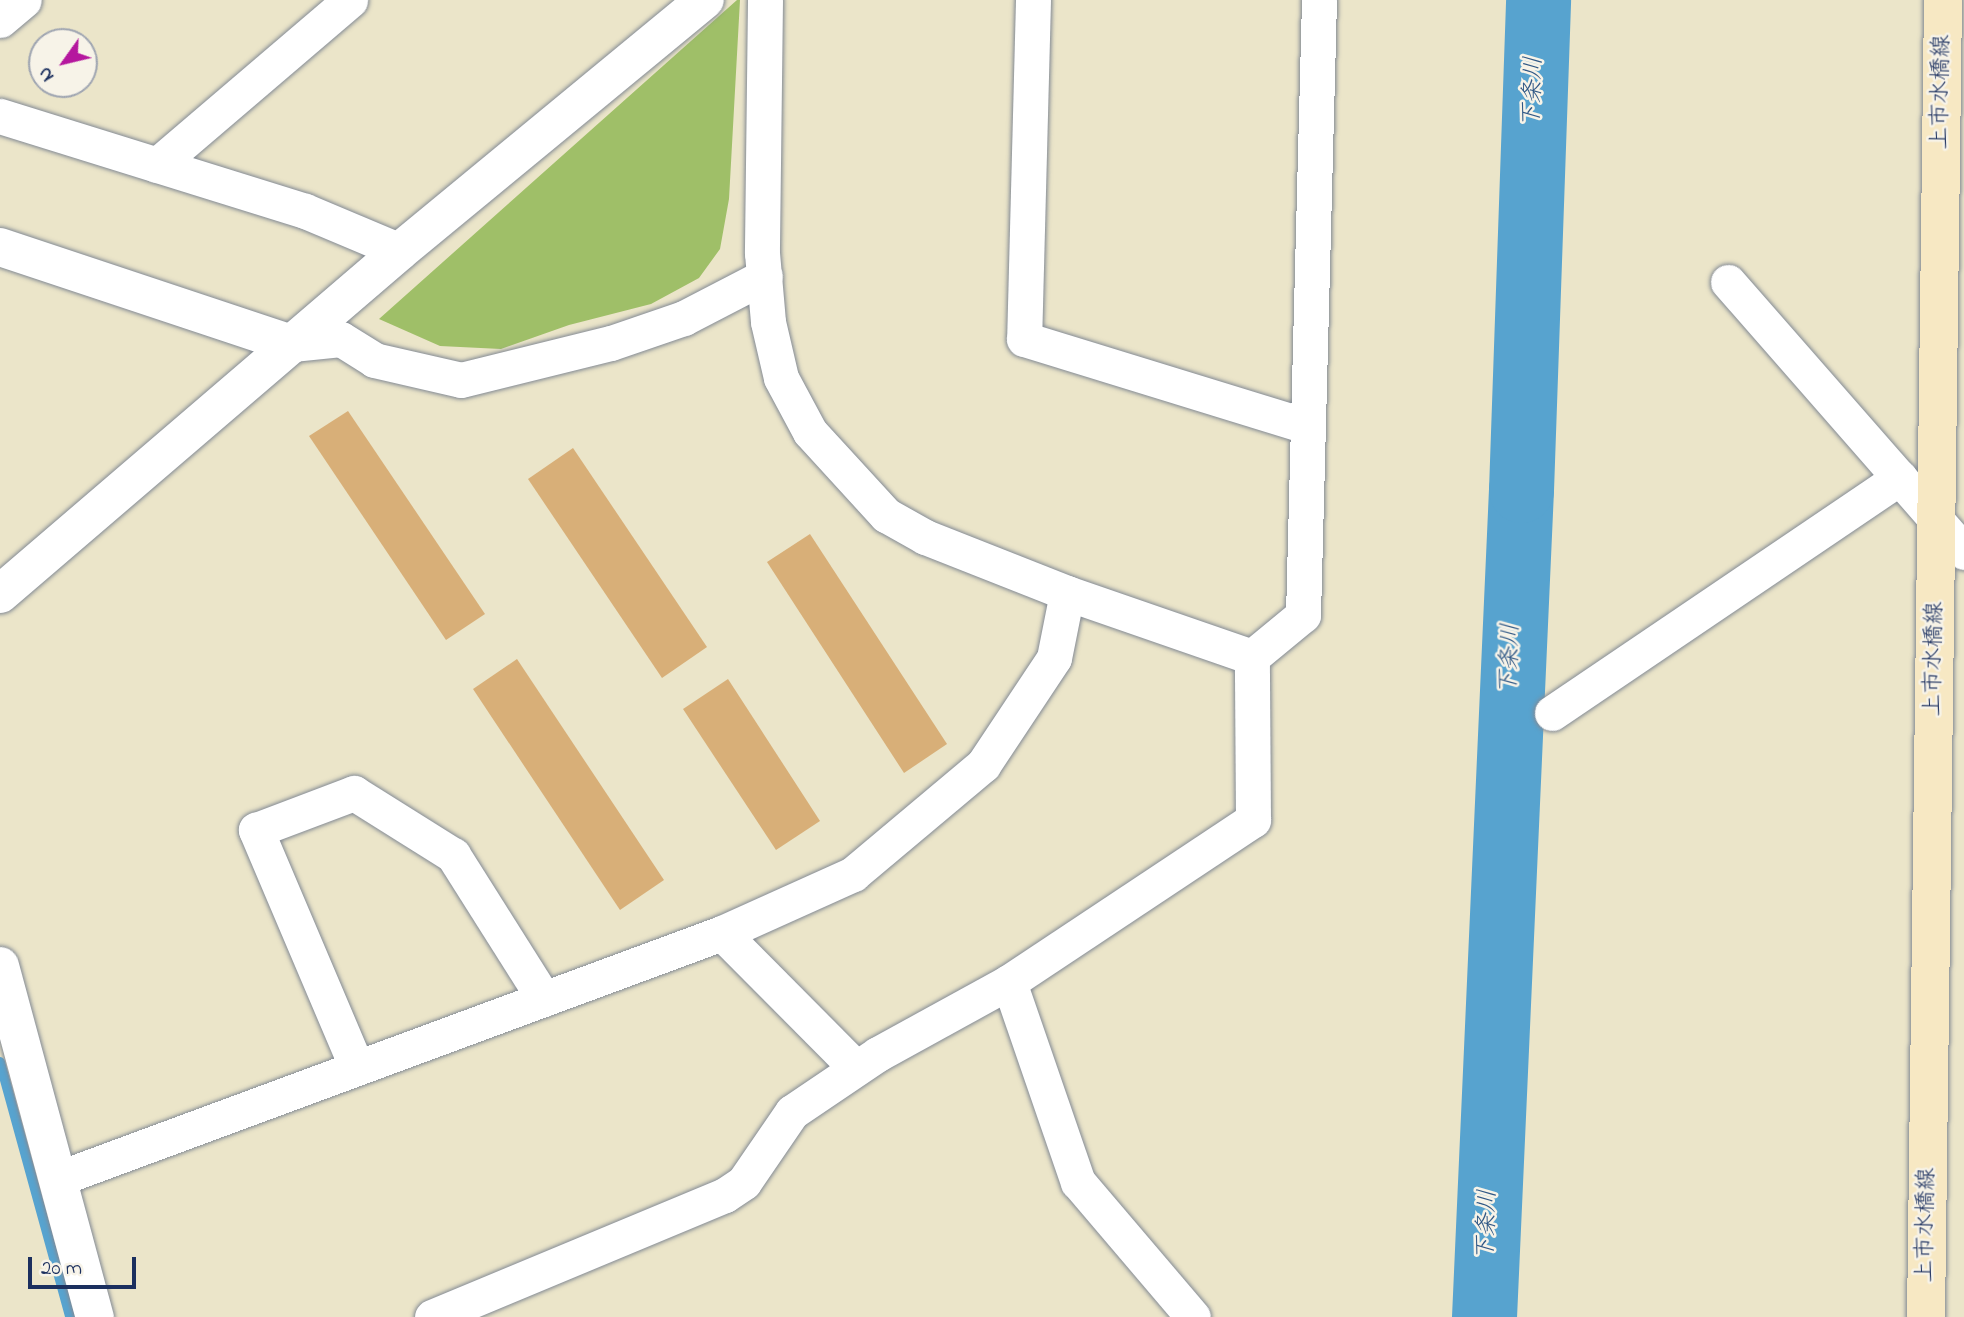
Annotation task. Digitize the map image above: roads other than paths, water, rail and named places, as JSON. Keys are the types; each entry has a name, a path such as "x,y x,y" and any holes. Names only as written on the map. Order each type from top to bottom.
{"main road":[{"name":"上市水橋線","path":"1926,1317 1943,0"}],"street":[{"path":"0,20 24,0"},
{"path":"157,165 350,0"},
{"path":"0,594 400,251 705,0"},
{"path":"765,0 762,253 768,322 782,378 810,432 886,515 925,537 1068,593 1252,657"},
{"path":"1033,0 1024,339 1307,426"},
{"path":"1252,657 1303,615 1320,0"},
{"path":"0,116 304,211 400,251"},
{"path":"0,247 292,344 341,340 374,360 461,380 611,343 684,318 765,276"},
{"path":"1728,282 1964,552"},
{"path":"1552,713 1900,477"},
{"path":"57,1179 722,933 853,874 983,765 1054,658 1068,593"},
{"path":"432,1317 725,1195 744,1182 792,1112 856,1068 1009,982 1253,820 1252,657"},
{"path":"357,1068 256,830 354,793 453,855 544,999"},
{"path":"722,933 856,1068"},
{"path":"0,966 94,1317"},
{"path":"1009,982 1078,1182 1193,1317"}],"waterway":[{"name":"下条川","path":"1484,1317 1521,490 1538,0"},
{"path":"0,1062 70,1317"}]}
